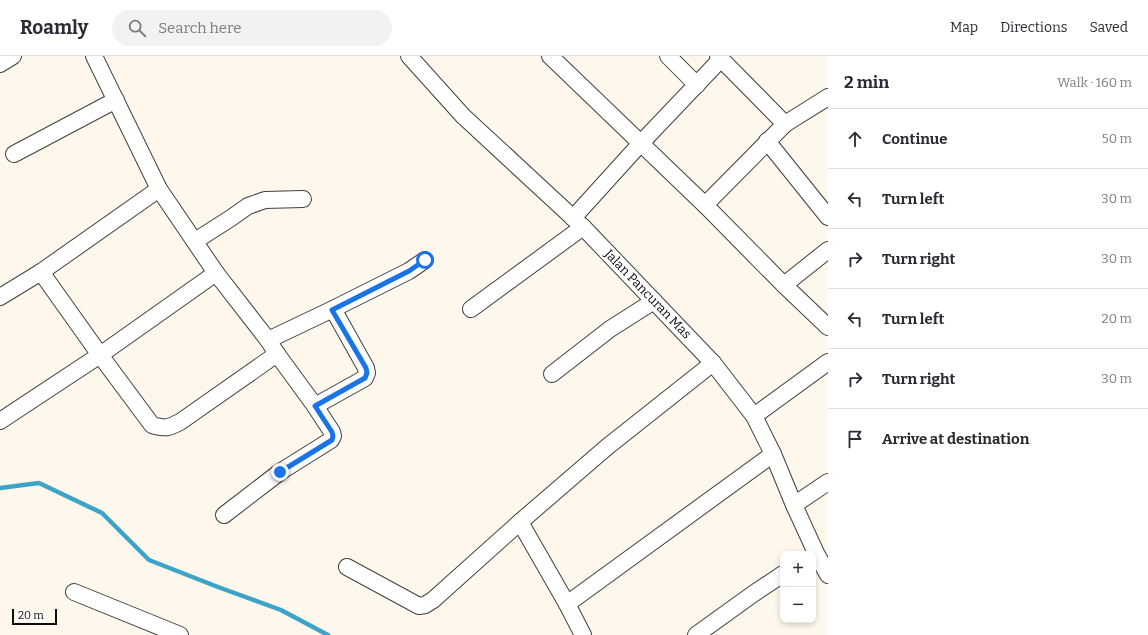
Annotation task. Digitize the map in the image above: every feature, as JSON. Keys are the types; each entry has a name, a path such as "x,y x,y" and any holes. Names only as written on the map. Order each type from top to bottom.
{"street":[{"path":"0,64 13,56"},
{"path":"94,56 159,189 216,273 268,340 332,432 332,440 280,472 224,515"},
{"name":"Jalan Pancuran Mas","path":"409,56 463,116 578,222 713,362 754,416 773,454 813,551"},
{"path":"550,56 705,205 828,327"},
{"path":"668,56 697,85"},
{"path":"471,310 578,222 641,144 697,85 720,58 785,124"},
{"path":"705,205 785,124 828,97"},
{"path":"14,154 116,100"},
{"path":"767,142 828,217"},
{"path":"0,297 42,272 159,189"},
{"path":"195,241 248,206 264,200 303,199"},
{"path":"784,284 828,250"},
{"path":"268,340 409,271 425,260"},
{"path":"42,272 100,355 152,425 167,428 180,422 277,354"},
{"path":"0,421 100,355 216,273"},
{"path":"552,374 610,329 654,301"},
{"path":"315,406 365,378 367,373 366,368 332,310"},
{"path":"347,567 419,606 425,606 607,446 713,362"},
{"path":"754,416 828,362"},
{"path":"567,604 773,454"},
{"path":"794,505 828,482"},
{"path":"520,522 583,635"},
{"name":"Jalan Pancuran Mas","path":"816,557 828,575"},
{"path":"696,635 780,576"},
{"path":"74,592 180,635"}],"waterway":[{"path":"0,488 39,483 102,513 149,560 281,610 328,635"}],"route":[{"path":"280,472 332,440 332,432 315,406 365,378 367,373 366,368 332,310 409,271 425,260"}]}
